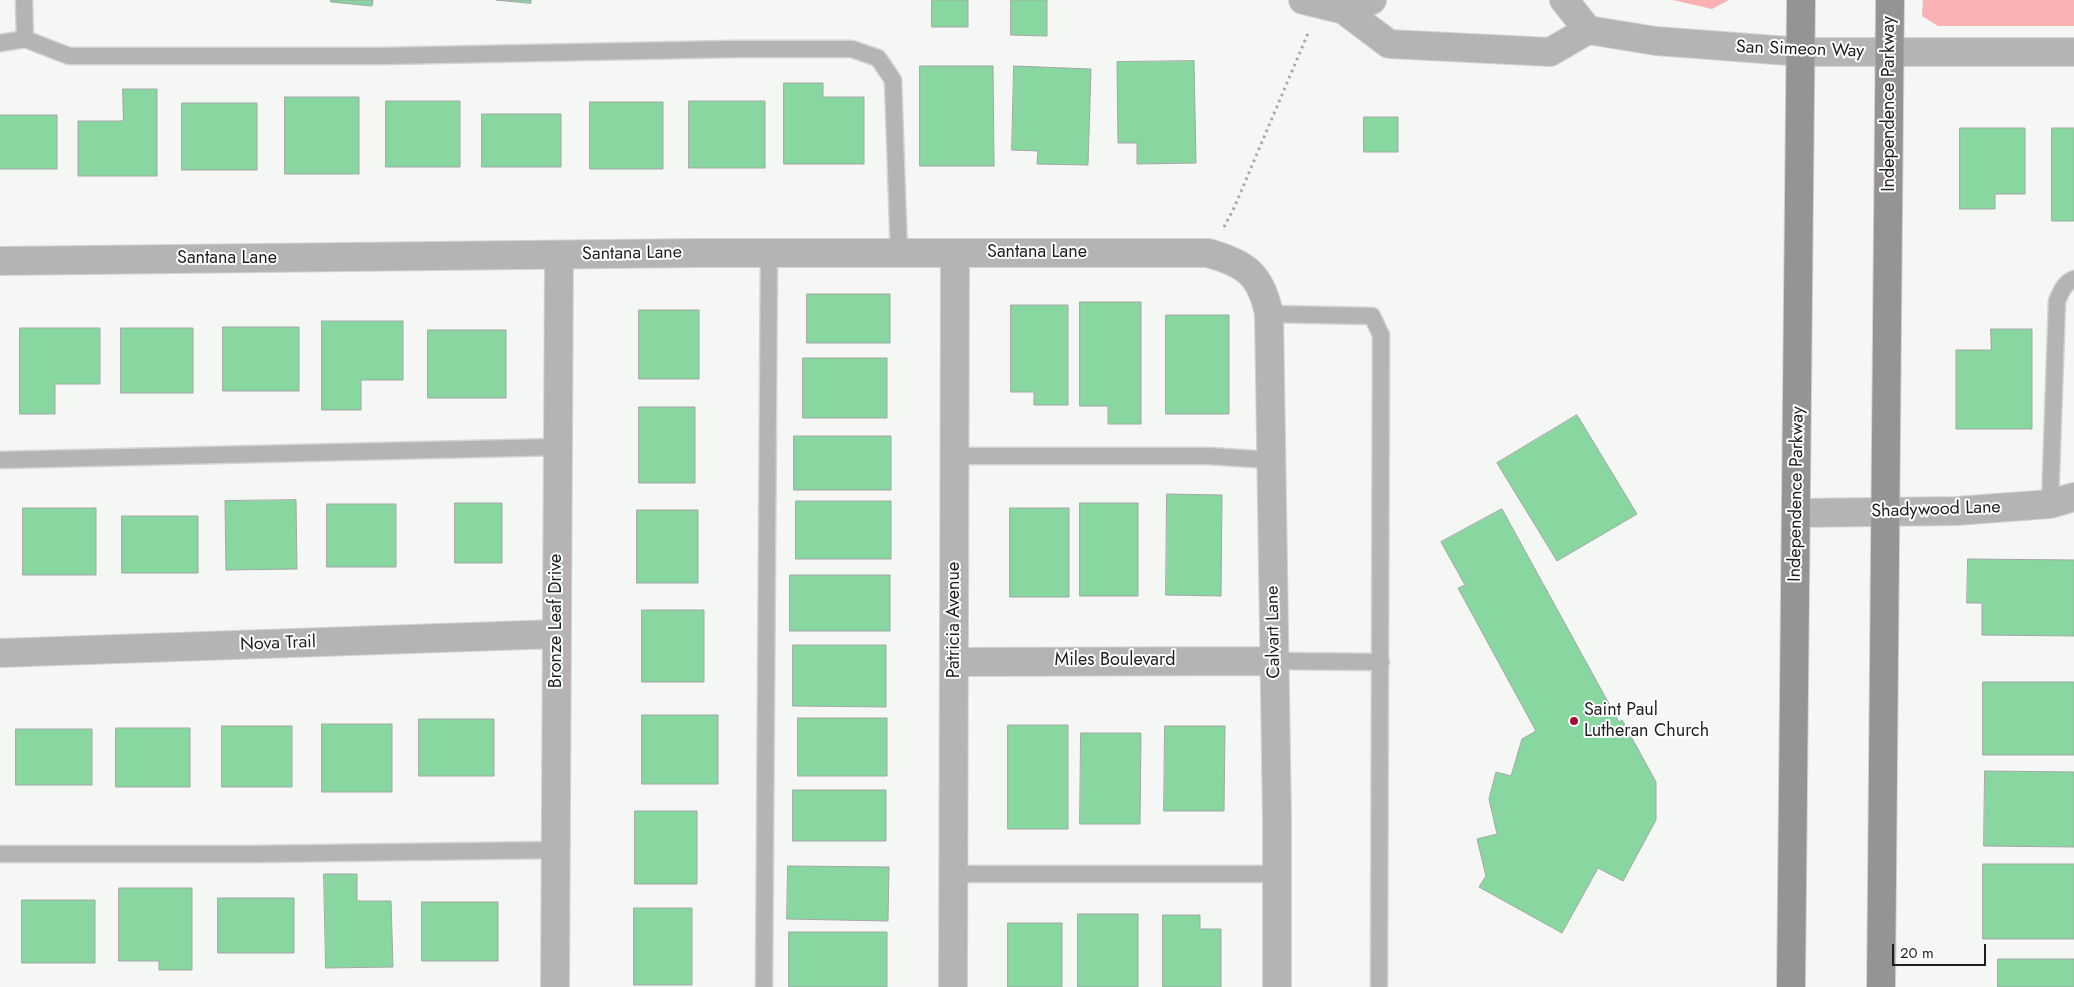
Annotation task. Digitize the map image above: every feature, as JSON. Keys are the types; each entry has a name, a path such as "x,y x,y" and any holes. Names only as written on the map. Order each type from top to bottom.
{"main road":[{"name":"Independence Parkway","path":"1791,987 1802,52 1801,0"},
{"name":"Independence Parkway","path":"1881,987 1890,0"}],"street":[{"path":"1323,5 1372,0"},
{"path":"1323,5 1389,44 1550,52 1588,30 1564,0"},
{"name":"San Simeon Way","path":"1588,30 1656,41 1802,52 2074,52"},
{"name":"Santana Lane","path":"0,260 769,254 1208,253 1229,259 1257,279"},
{"name":"Patricia Avenue","path":"953,987 956,456 955,254"},
{"name":"Bronze Leaf Drive","path":"555,987 559,256"},
{"name":"Calvart Lane","path":"1257,279 1265,294 1269,314 1277,987"},
{"name":"Shadywood Lane","path":"1797,512 1956,512 2062,500"},
{"name":"Nova Trail","path":"0,653 557,634"},
{"name":"Miles Boulevard","path":"955,662 1274,661"}],"lane":[{"path":"24,0 25,39"},
{"path":"0,42 25,39 69,56 383,56 734,49 852,49 878,58 893,80 899,254"},
{"path":"764,987 769,254"},
{"path":"2062,500 2057,302 2061,290 2074,279"},
{"path":"1269,314 1372,316 1381,335 1379,987"},
{"path":"0,460 558,447"},
{"path":"956,456 1208,456 1272,460"},
{"path":"1274,661 1381,662"},
{"path":"0,854 254,854 555,850"},
{"path":"953,874 1277,874"}],"path":[{"path":"1208,253 1234,208 1323,5"}],"shaded area":[{"path":"1673,0 1729,0 1712,9"},
{"path":"1923,0 2074,0 2074,26 1938,26 1922,16"}],"building":[{"path":"331,0 373,0 372,6 331,2"},
{"path":"496,0 531,0 531,3"},
{"path":"932,0 968,0 968,27 932,27"},
{"path":"1011,0 1047,0 1047,36 1011,35"},
{"path":"1194,61 1196,163 1137,164 1137,143 1118,143 1117,62"},
{"path":"920,66 993,66 994,166 920,166"},
{"path":"1014,66 1091,69 1088,165 1037,164 1038,151 1012,150"},
{"path":"784,83 823,83 823,97 864,97 864,164 784,164"},
{"path":"123,89 157,89 157,176 78,176 78,121 123,121"},
{"path":"285,97 359,97 359,174 285,174"},
{"path":"386,101 460,101 460,167 386,167"},
{"path":"689,101 765,101 765,168 689,168"},
{"path":"590,102 663,102 663,169 590,169"},
{"path":"182,103 257,103 257,170 182,170"},
{"path":"482,114 561,114 561,167 482,167"},
{"path":"0,115 57,115 57,169 0,169"},
{"path":"1364,117 1398,117 1398,152 1364,152"},
{"path":"1960,128 2025,128 2025,194 1995,194 1995,209 1960,209"},
{"path":"2052,128 2074,128 2074,221 2052,221"},
{"path":"807,294 890,294 890,343 807,343"},
{"path":"1080,302 1141,302 1141,424 1108,424 1108,406 1080,406"},
{"path":"1011,305 1068,305 1068,405 1034,405 1034,392 1011,392"},
{"path":"639,310 699,310 699,379 639,379"},
{"path":"1166,315 1229,315 1229,414 1166,414"},
{"path":"322,321 403,321 403,380 361,380 361,410 322,410"},
{"path":"223,327 299,327 299,391 223,391"},
{"path":"20,328 100,328 100,384 55,384 55,414 20,414"},
{"path":"121,328 193,328 193,393 121,393"},
{"path":"1991,329 2032,329 2032,429 1956,429 1956,350 1991,350"},
{"path":"428,330 506,330 506,398 428,398"},
{"path":"803,358 887,358 887,418 803,418"},
{"path":"639,407 695,407 695,483 639,483"},
{"path":"1577,415 1637,514 1557,561 1497,463"},
{"path":"794,436 891,436 891,490 794,490"},
{"path":"1167,494 1222,495 1221,596 1166,595"},
{"path":"296,500 297,569 226,570 225,501"},
{"path":"796,501 891,501 891,559 796,559"},
{"path":"455,503 502,503 502,563 455,563"},
{"path":"1080,503 1138,503 1138,596 1080,596"},
{"path":"327,504 396,504 396,567 327,567"},
{"path":"23,508 96,508 96,575 23,575"},
{"path":"1010,508 1069,508 1069,597 1010,597"},
{"name":"Saint Paul Lutheran Church","path":"1502,509 1619,722 1622,720 1656,782 1656,820 1623,881 1598,868 1562,933 1479,887 1486,876 1477,839 1497,834 1489,799 1496,772 1511,776 1522,739 1536,731 1458,588 1465,585 1441,542"},
{"path":"637,510 698,510 698,583 637,583"},
{"path":"122,516 198,516 198,573 122,573"},
{"path":"1968,559 2074,560 2074,636 1982,635 1982,603 1967,603"},
{"path":"790,575 890,575 890,631 790,631"},
{"path":"642,610 704,610 704,682 642,682"},
{"path":"793,645 886,645 886,707 793,706"},
{"path":"1983,682 2074,682 2074,755 1983,755"},
{"path":"642,715 718,715 718,784 642,784"},
{"path":"798,718 887,718 887,776 798,776"},
{"path":"419,719 494,719 494,776 419,776"},
{"path":"322,724 392,724 392,792 322,792"},
{"path":"1008,725 1068,725 1068,829 1008,829"},
{"path":"222,726 292,726 292,787 222,787"},
{"path":"1165,726 1225,726 1224,811 1164,811"},
{"path":"116,728 190,728 190,787 116,787"},
{"path":"16,729 92,729 92,785 16,785"},
{"path":"1081,733 1141,733 1140,824 1080,824"},
{"path":"1985,771 2074,772 2074,847 1984,846"},
{"path":"793,790 886,790 886,841 793,841"},
{"path":"635,811 697,811 697,884 635,884"},
{"path":"1983,864 2074,864 2074,939 1983,939"},
{"path":"788,866 889,867 888,921 787,919"},
{"path":"324,874 357,874 357,901 391,901 393,967 326,968"},
{"path":"119,888 192,888 192,970 159,970 159,961 119,961"},
{"path":"218,898 294,898 294,953 218,953"},
{"path":"22,900 95,900 95,963 22,963"},
{"path":"422,902 498,902 498,961 422,961"},
{"path":"634,908 692,908 692,985 634,985"},
{"path":"1078,914 1138,914 1138,987 1078,987"},
{"path":"1163,915 1200,915 1200,929 1221,929 1221,987 1163,987"},
{"path":"1008,923 1062,923 1062,987 1008,987"},
{"path":"789,932 887,932 887,987 789,987"},
{"path":"1998,959 2074,959 2074,987 1998,987"}],"place":[{"name":"Saint Paul Lutheran Church","path":"1574,721"}]}
